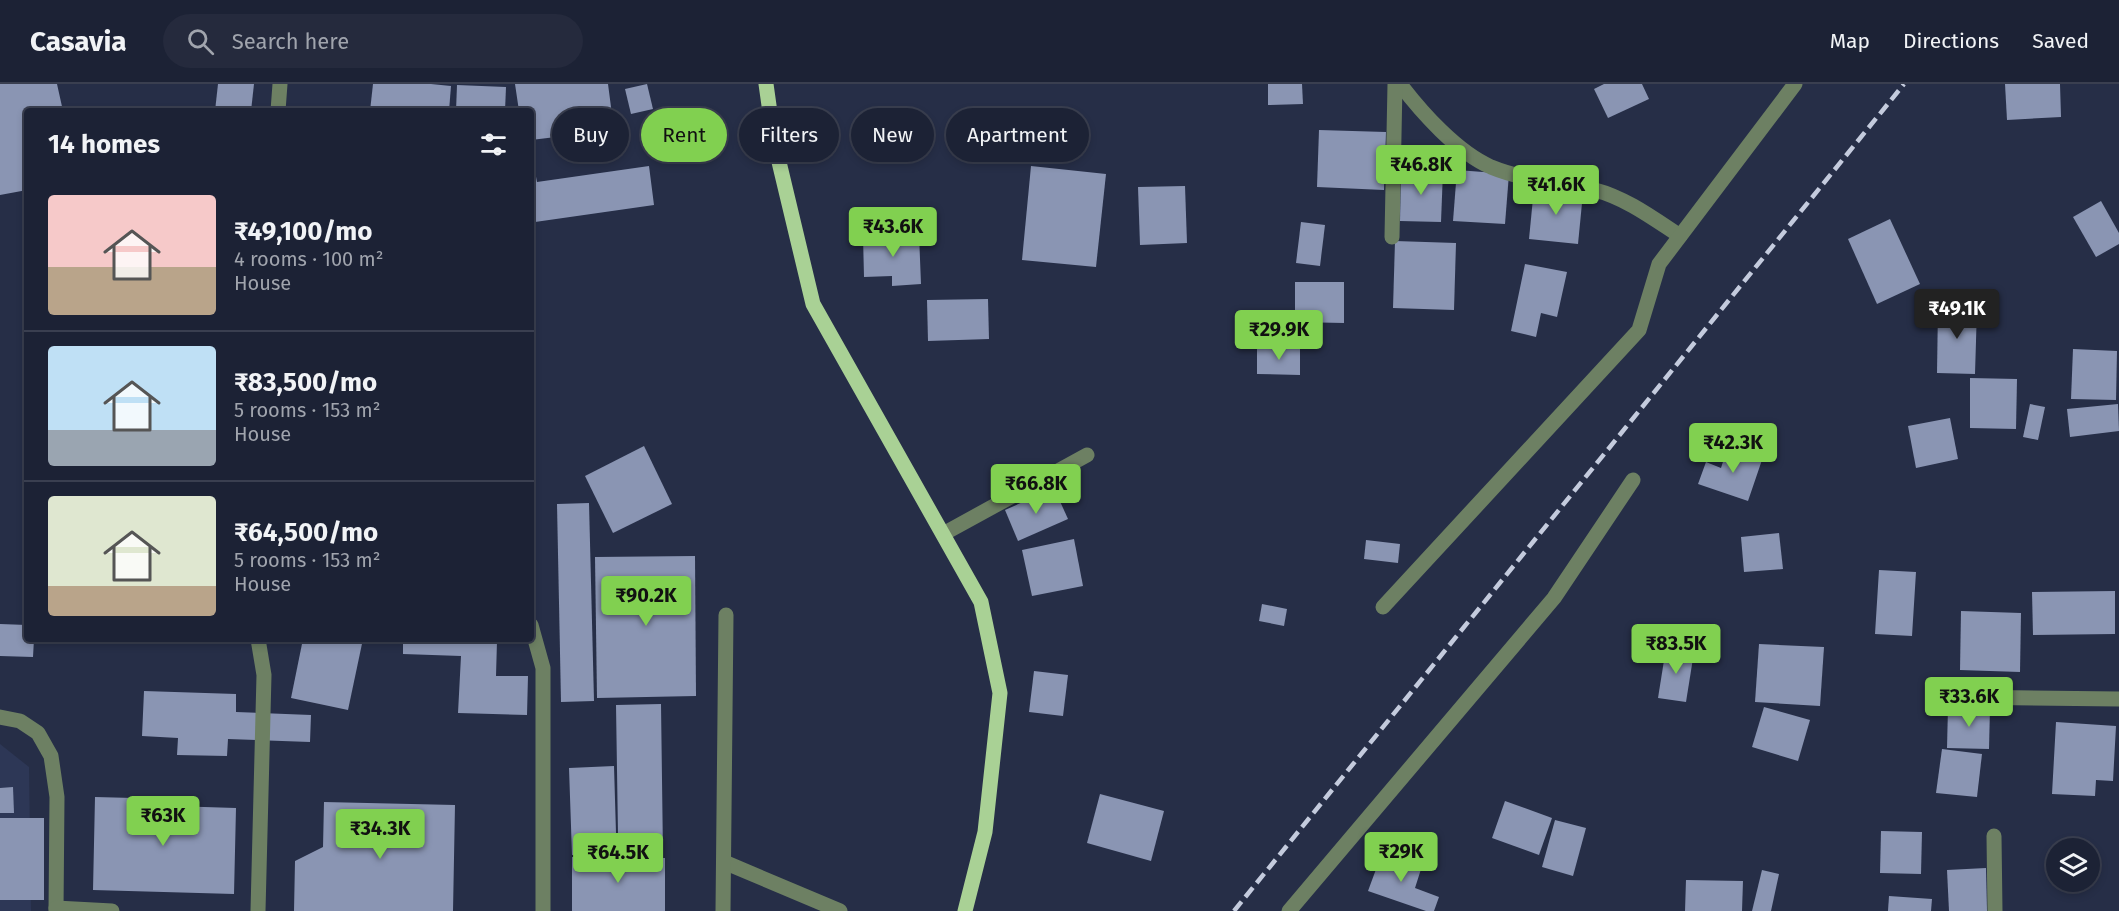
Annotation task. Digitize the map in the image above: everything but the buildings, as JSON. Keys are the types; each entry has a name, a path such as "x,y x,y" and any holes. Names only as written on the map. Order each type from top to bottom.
{"main road":[{"path":"766,84 774,141 813,304 981,602 1000,693 985,832 965,911"}],"street":[{"path":"278,108 280,84"},
{"path":"1392,237 1395,84"},
{"path":"1400,84 1416,105 1462,149 1491,167 1534,180 1597,191 1640,209 1680,236"},
{"path":"1383,607 1639,330 1659,264 1795,84"},
{"path":"943,534 1087,455"},
{"path":"1289,911 1554,598 1633,480"},
{"path":"723,911 726,615"},
{"path":"534,636 543,668 543,911"},
{"path":"258,642 264,675 258,911"},
{"path":"1959,697 2119,699"},
{"path":"0,717 20,721 38,733 51,756 57,798 56,910 112,911"},
{"path":"1994,836 1995,911"},
{"path":"724,862 840,911"}],"shaded area":[{"path":"0,744 29,767 31,911 0,911"}],"railway":[{"path":"1234,911 1904,84"}]}
